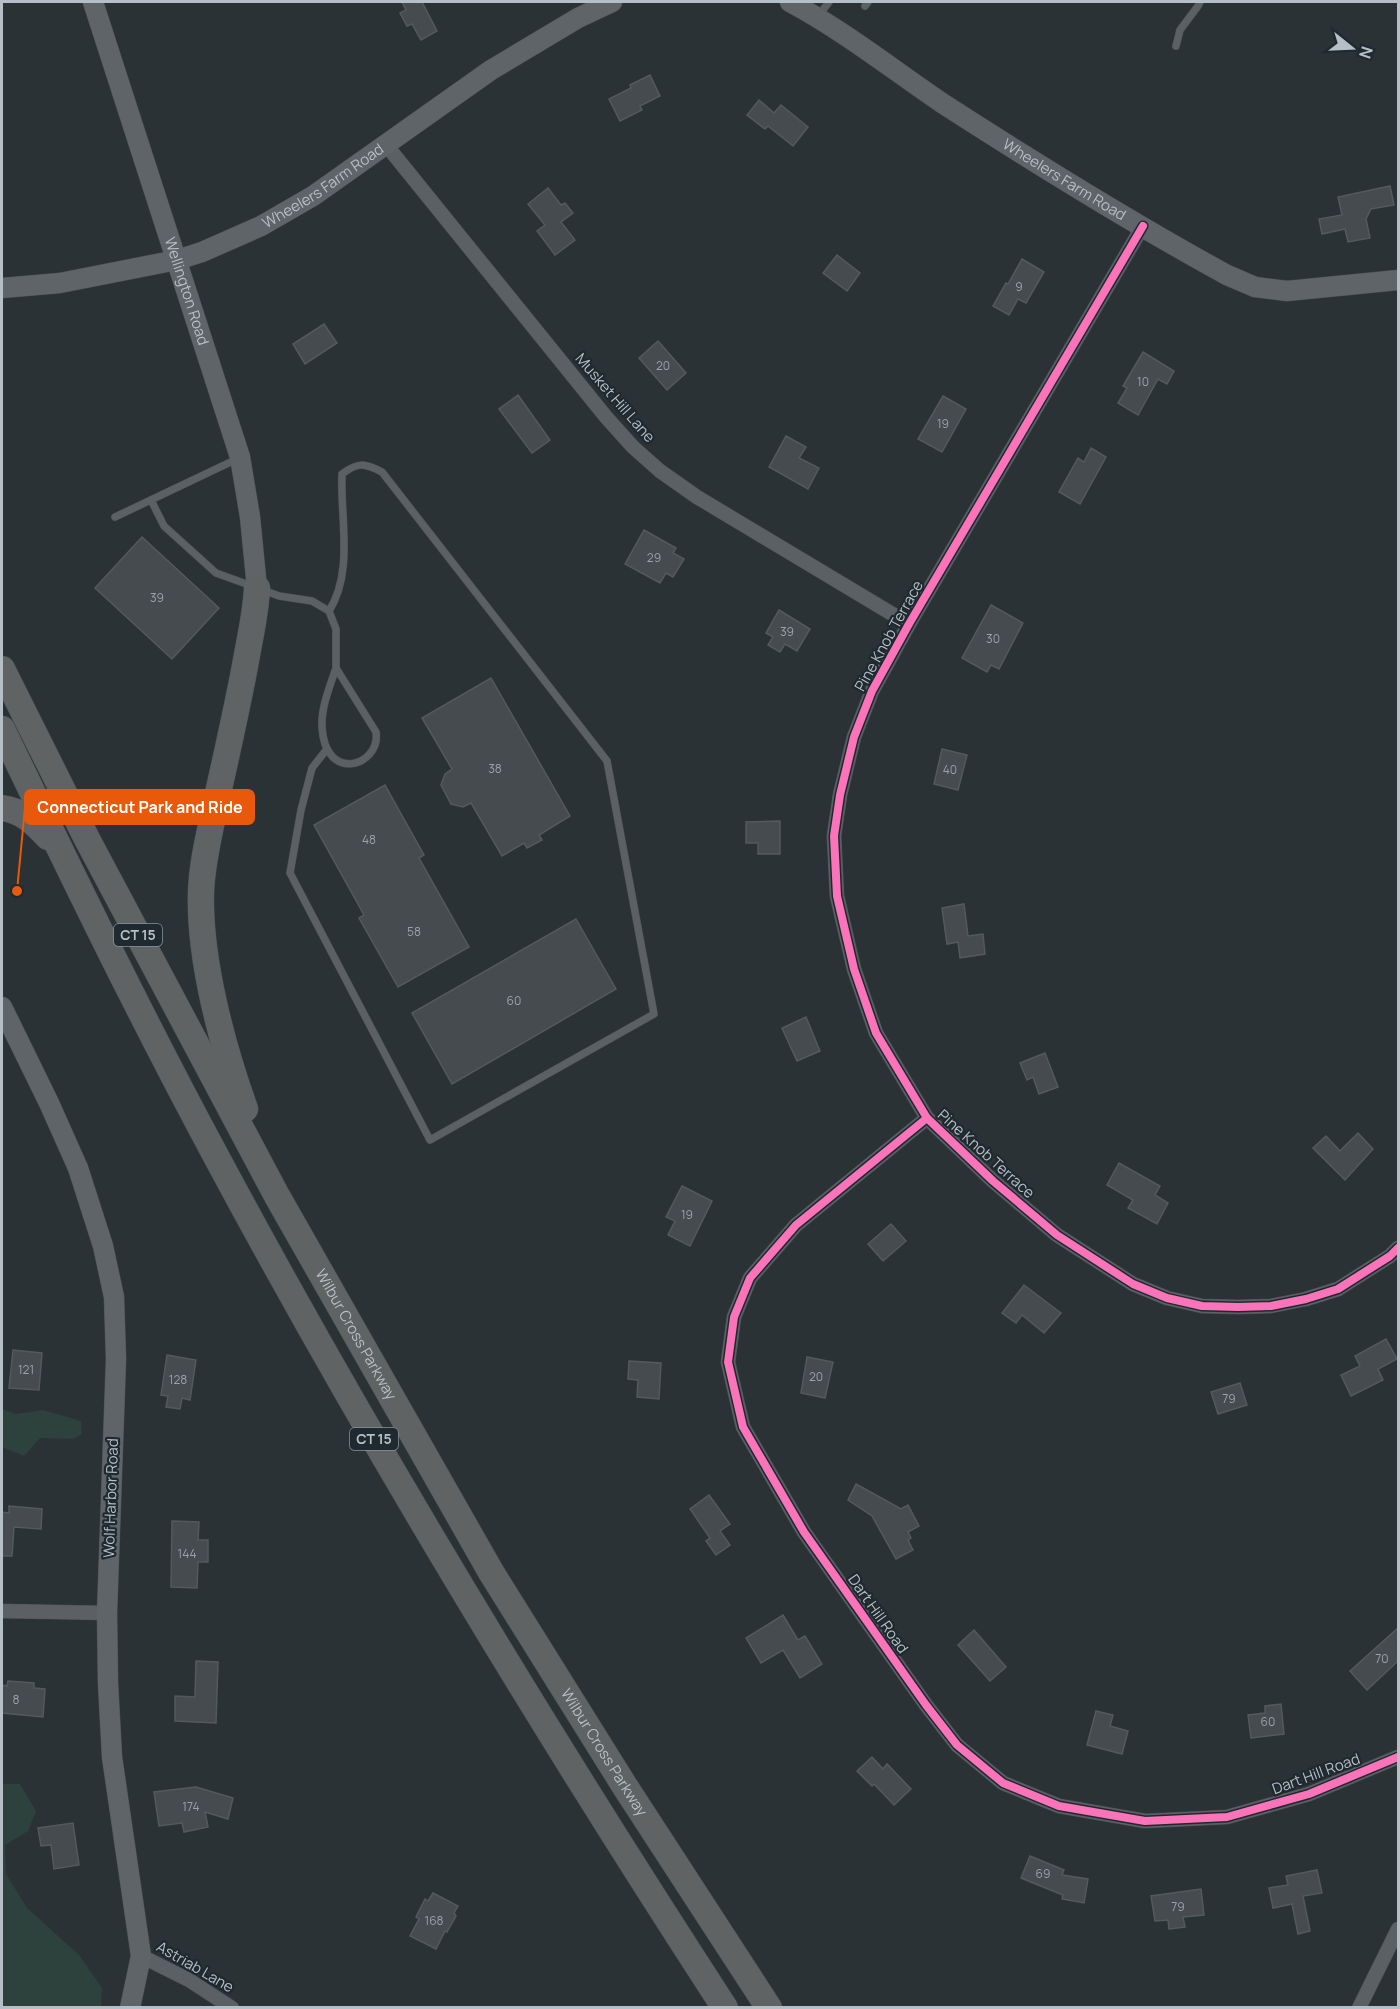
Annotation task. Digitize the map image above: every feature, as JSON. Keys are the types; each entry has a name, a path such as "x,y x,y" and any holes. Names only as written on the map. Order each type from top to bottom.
{"highway":[{"path":"257,588 246,662 203,869 201,912 212,986 229,1060 277,1196"},
{"name":"Wilbur Cross Parkway","path":"2,670 68,802 277,1196 490,1572 624,1785 769,2007"},
{"name":"CT 15","path":"2,729 115,960 222,1167 290,1292 447,1567 611,1832 724,2007"},
{"path":"2,808 26,815 60,850"}],"main road":[{"name":"Wellington Road","path":"93,2 240,457 250,517 257,588"},
{"name":"Wheelers Farm Road","path":"2,288 60,283 177,261 261,226 313,196 387,146 491,70 578,18 612,2"},
{"name":"Wheelers Farm Road","path":"790,2 823,9 940,101 1028,158 1227,275 1255,287 1287,291 1398,280"},
{"name":"Wolf Harbor Road","path":"2,1007 78,1168 103,1246 114,1297 117,1359 107,1613 112,1757 141,1956 130,2007"}],"street":[{"name":"Musket Hill Lane","path":"387,146 606,417 633,447 660,471 697,497 909,624"},
{"name":"Pine Knob Terrace","path":"1143,226 909,624 872,691 854,736 840,795 834,836 837,896 854,969 876,1033 927,1118 993,1181 1057,1235 1133,1284 1167,1298 1202,1306 1271,1306 1306,1299 1338,1289 1390,1256 1398,1248"},
{"name":"Dart Hill Road","path":"927,1118 796,1225 750,1278 734,1317 728,1362 743,1427 798,1523 926,1705 957,1745 1003,1783 1059,1806 1145,1821 1227,1817 1309,1794 1398,1757"},
{"path":"2,1611 107,1613"},
{"path":"1359,2007 1398,1929"},
{"name":"Astriab Lane","path":"141,1956 181,1976 232,2007"}],"lane":[{"path":"1176,46 1180,30 1200,2"},
{"path":"115,517 240,457"},
{"path":"327,749 312,768 301,810 290,873 430,1140 654,1014 607,761 382,472 368,465 353,465 342,474 344,549 342,582 336,601 329,611"},
{"path":"151,500 164,526 216,573 279,596 312,601 329,611 336,629 336,668 326,696 322,727 327,749 334,760 343,764 355,763 373,751 377,741 376,732 336,668"}],"green space":[{"path":"2,1409 16,1414 43,1410 81,1421 82,1434 73,1439 40,1438 24,1456 2,1447"},
{"path":"2,1784 20,1784 36,1811 28,1831 5,1845 6,1874 27,1908 79,1955 102,1988 101,2007 2,2007"}],"building":[{"path":"402,2 422,2 437,31 421,40 412,24 407,26 400,13 406,10"},
{"path":"650,75 660,96 640,106 642,110 620,121 609,99"},
{"path":"759,100 774,113 781,105 808,127 793,146 768,126 765,129 747,115"},
{"path":"1390,186 1394,205 1371,209 1366,219 1370,238 1348,242 1345,229 1322,234 1319,219 1342,215 1338,197"},
{"path":"548,188 561,205 565,203 573,213 561,222 575,240 555,255 537,231 545,225 528,204"},
{"path":"837,255 860,273 847,291 823,273"},
{"path":"1022,259 1044,272 1026,303 1018,299 1009,315 993,306"},
{"path":"324,324 337,343 305,364 293,344"},
{"path":"658,341 686,373 667,390 639,358"},
{"path":"1143,352 1174,371 1167,384 1158,379 1138,415 1118,403 1127,388 1123,386"},
{"path":"518,395 550,440 532,453 499,409"},
{"path":"943,396 966,409 942,452 918,439"},
{"path":"786,436 806,447 799,458 819,468 808,489 769,467"},
{"path":"1091,448 1106,457 1080,504 1059,492 1078,458 1084,462"},
{"path":"644,530 676,548 673,553 684,559 673,577 666,573 660,583 625,564"},
{"path":"142,537 219,608 172,659 95,588"},
{"path":"991,605 1023,623 999,669 991,665 987,672 962,658"},
{"path":"779,610 810,629 797,651 785,644 780,652 768,645 773,637 766,633"},
{"path":"491,678 570,816 539,835 542,840 527,848 524,843 502,856 471,803 463,807 451,804 441,785 445,774 452,769 422,718"},
{"path":"942,749 967,755 958,790 934,784"},
{"path":"385,785 424,855 419,858 469,947 398,987 359,918 364,915 314,825"},
{"path":"780,821 780,854 758,854 758,843 746,843 746,822"},
{"path":"964,904 968,936 983,934 985,954 960,958 958,942 947,944 942,908"},
{"path":"576,919 616,989 452,1084 412,1013"},
{"path":"806,1017 820,1051 797,1061 782,1028"},
{"path":"1045,1053 1058,1087 1039,1094 1033,1077 1027,1080 1020,1063"},
{"path":"1358,1133 1373,1149 1345,1180 1313,1148 1326,1136 1340,1151"},
{"path":"1119,1163 1160,1186 1155,1195 1168,1203 1157,1224 1128,1208 1133,1200 1107,1185"},
{"path":"682,1186 712,1201 690,1246 668,1235 675,1221 666,1217"},
{"path":"891,1224 906,1241 883,1261 868,1244"},
{"path":"1024,1285 1061,1313 1044,1333 1022,1315 1016,1323 1002,1313"},
{"path":"1386,1339 1397,1359 1378,1369 1383,1380 1351,1396 1341,1375 1360,1366 1355,1356"},
{"path":"13,1350 42,1353 39,1390 9,1388"},
{"path":"167,1355 196,1360 190,1400 182,1398 180,1409 166,1407 168,1396 161,1395"},
{"path":"807,1357 833,1362 825,1398 801,1393"},
{"path":"629,1361 661,1363 659,1399 637,1397 638,1380 628,1379"},
{"path":"1240,1383 1247,1405 1218,1414 1211,1392"},
{"path":"856,1484 901,1509 908,1505 919,1526 908,1532 911,1538 908,1540 913,1550 896,1559 872,1516 848,1500"},
{"path":"709,1495 730,1524 720,1531 730,1545 716,1555 706,1541 710,1538 690,1509"},
{"path":"9,1506 42,1509 41,1529 14,1527 12,1556 2,1556 2,1512 9,1513"},
{"path":"172,1521 199,1522 198,1540 208,1540 208,1562 198,1562 197,1588 171,1587"},
{"path":"783,1615 798,1640 805,1636 822,1664 800,1678 783,1650 761,1663 746,1638"},
{"path":"1398,1628 1398,1661 1367,1690 1350,1671"},
{"path":"974,1630 1006,1667 990,1681 958,1645"},
{"path":"196,1661 218,1662 216,1723 175,1721 175,1696 195,1697"},
{"path":"8,1681 34,1683 34,1688 45,1689 43,1717 2,1713 2,1685 7,1686"},
{"path":"1281,1704 1284,1734 1251,1738 1248,1715 1265,1713 1265,1706"},
{"path":"1096,1711 1113,1715 1110,1726 1128,1731 1122,1754 1087,1745"},
{"path":"872,1757 883,1769 887,1764 911,1789 894,1805 874,1784 872,1786 857,1771"},
{"path":"196,1787 233,1798 228,1819 205,1812 208,1827 184,1832 182,1823 159,1826 154,1792"},
{"path":"73,1823 79,1865 54,1869 51,1845 41,1846 38,1828"},
{"path":"1030,1856 1064,1870 1062,1875 1088,1879 1084,1903 1062,1899 1063,1895 1021,1878"},
{"path":"1317,1870 1322,1893 1303,1896 1310,1931 1298,1934 1292,1904 1273,1908 1269,1888 1288,1885 1286,1876"},
{"path":"1201,1889 1204,1915 1183,1917 1185,1927 1169,1929 1168,1920 1155,1921 1151,1896"},
{"path":"433,1893 458,1906 454,1913 456,1916 436,1949 410,1936 419,1919 416,1917 425,1899 428,1901"}],"cycle path":[{"path":"1143,226 909,624 872,691 854,737 840,795 834,836 837,896 854,969 876,1033 927,1118 993,1181 1057,1235 1133,1284 1167,1298 1202,1306 1271,1306 1306,1299 1338,1289 1390,1256 1398,1248"},
{"path":"927,1118 796,1225 750,1278 734,1317 728,1362 743,1427 804,1532 926,1705 957,1745 1003,1783 1059,1806 1145,1821 1227,1817 1309,1794 1398,1757"}],"place":[{"name":"Connecticut Park and Ride","path":"17,891"}]}
